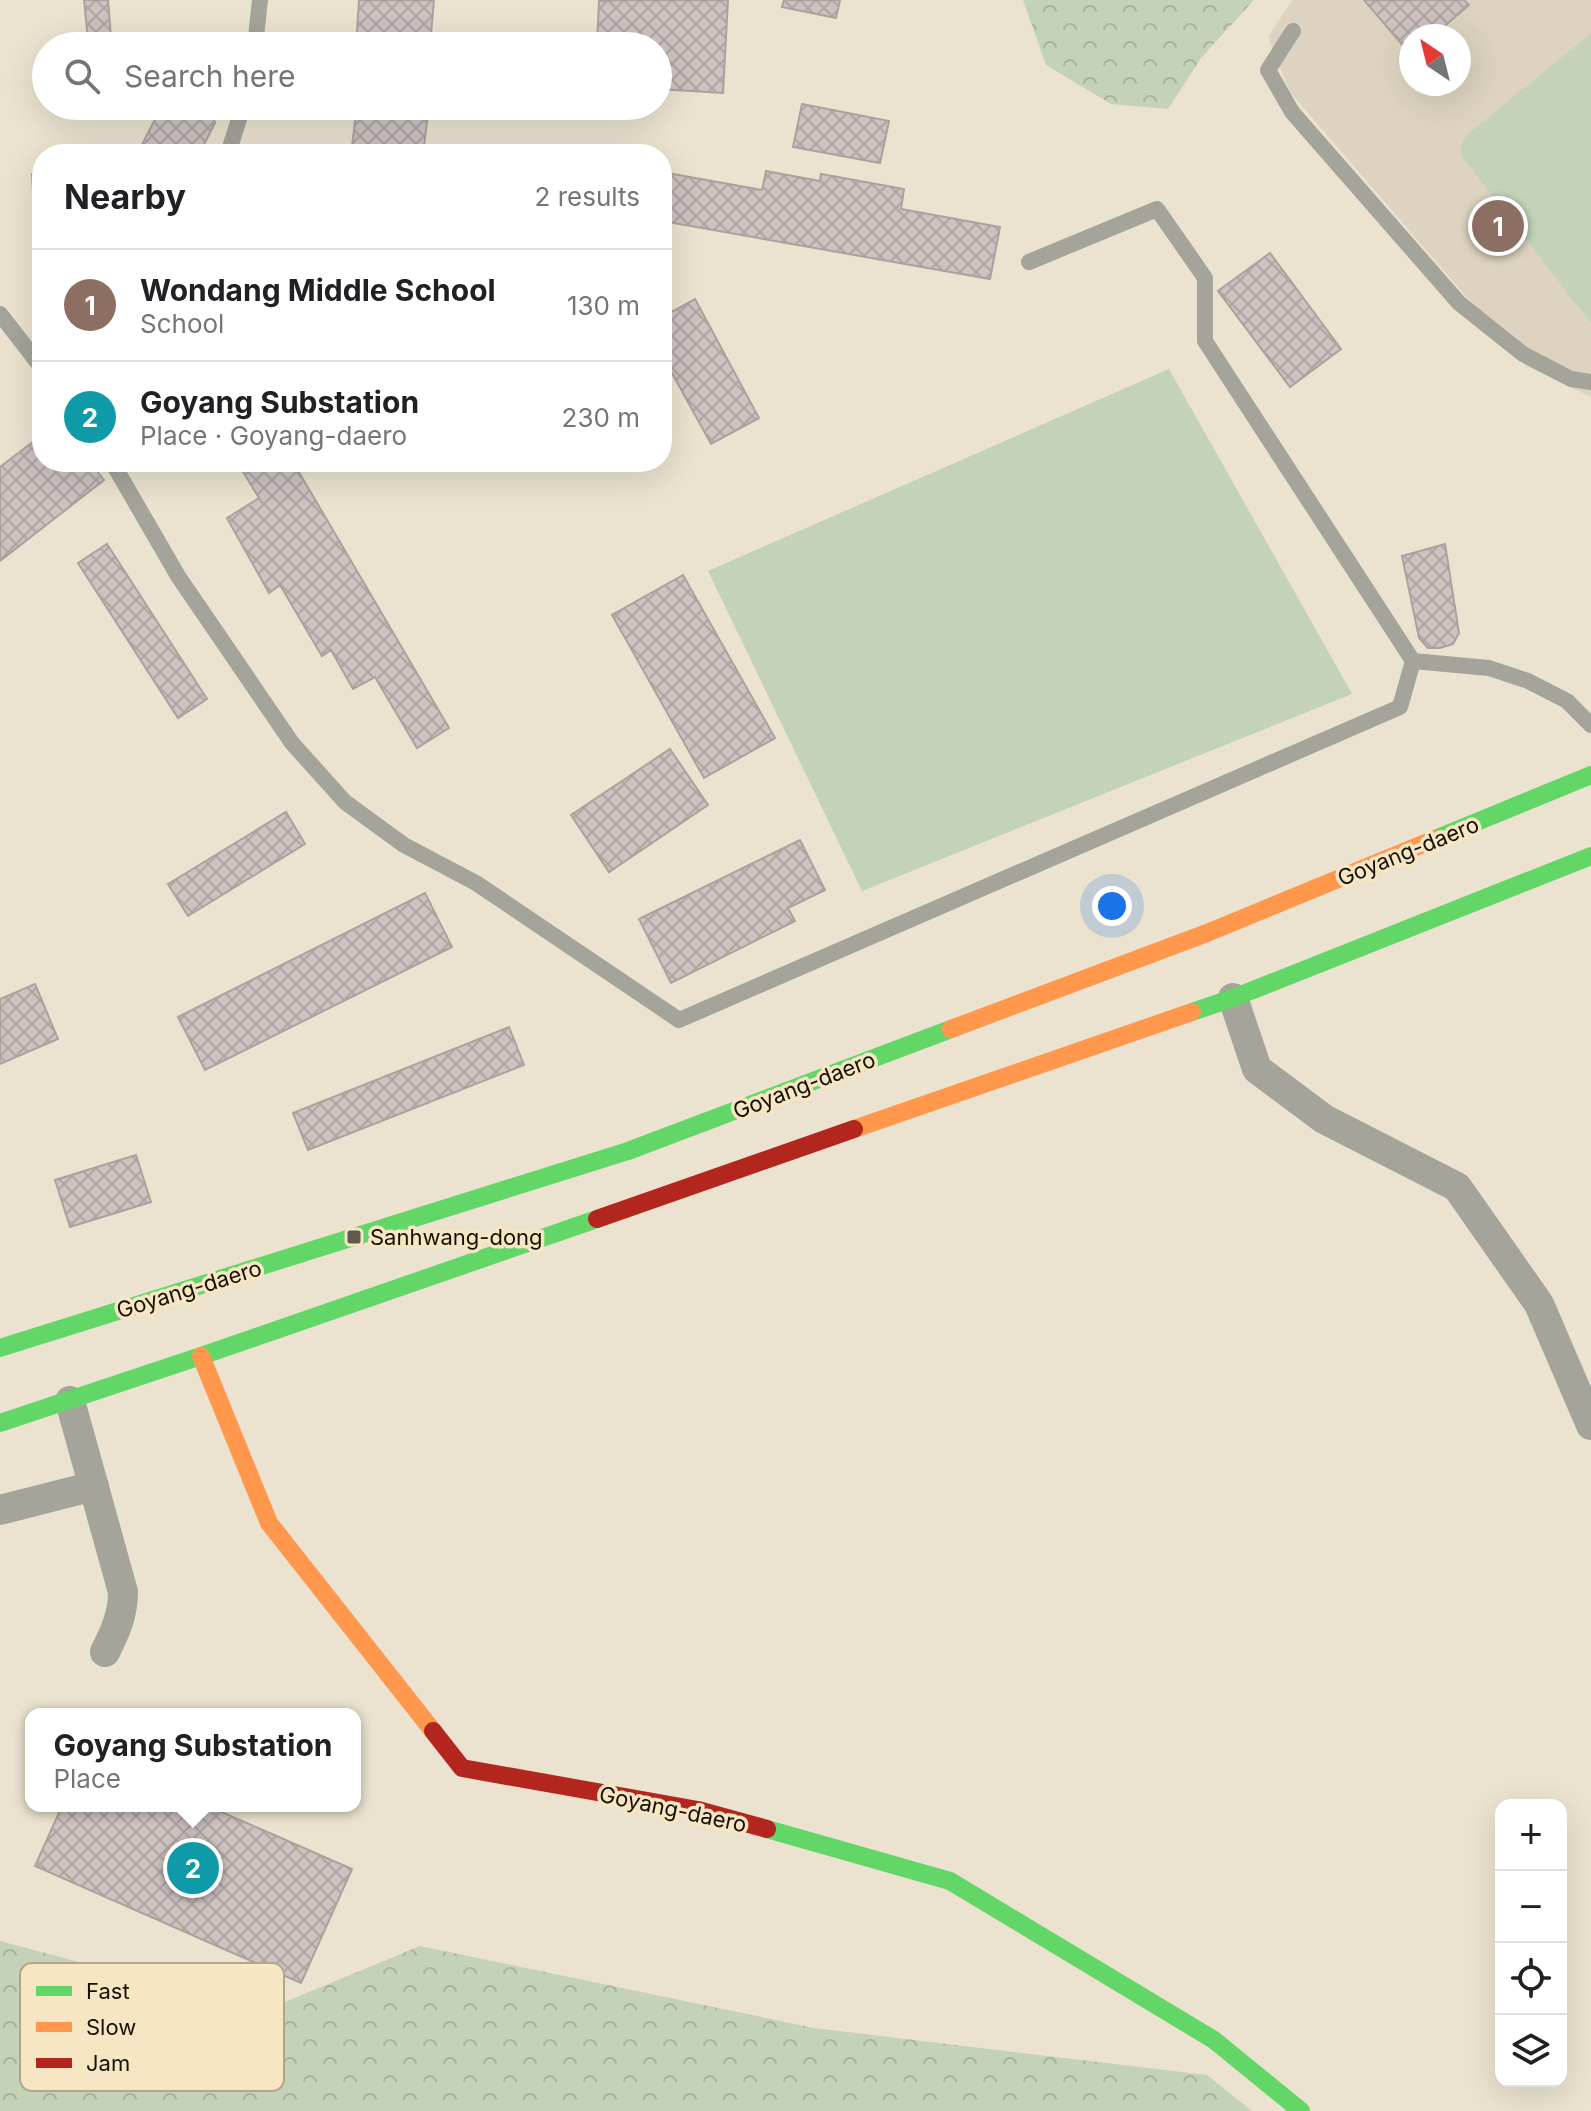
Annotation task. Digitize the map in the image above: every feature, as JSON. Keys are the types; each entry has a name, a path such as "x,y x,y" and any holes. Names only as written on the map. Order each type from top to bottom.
{"main road":[{"name":"Goyang-daero","path":"0,1348 628,1151 1207,933 1591,775"},
{"path":"0,1423 1233,998 1591,856"},
{"name":"Goyang-daero","path":"201,1356 269,1523 462,1768 698,1810 950,1881 1214,2040 1301,2111"}],"street":[{"path":"1233,998 1257,1069 1324,1119 1457,1187 1539,1304 1591,1425"},
{"path":"70,1401 123,1592 119,1624 105,1652"},
{"path":"0,1510 94,1486"}],"lane":[{"path":"257,32 260,0"},
{"path":"1293,31 1268,70 1292,112 1459,303 1523,354 1571,379 1591,382"},
{"path":"231,144 239,120"},
{"path":"121,472 178,576 292,743 345,802 404,845 476,883 679,1020 1400,707 1413,661 1205,341 1205,278 1157,209 1029,262"},
{"path":"0,314 32,355"},
{"path":"1413,661 1489,668 1528,681 1567,701 1591,725"}],"shaded area":[{"path":"1292,0 1591,0 1591,397 1526,366 1290,92 1268,37"}],"green space":[{"path":"1023,0 1254,0 1201,58 1168,109 1111,104 1046,65"},
{"path":"1591,33 1591,323 1463,158 1460,146 1467,135"},
{"path":"1169,369 1352,694 862,891 708,571"},
{"path":"0,1941 83,1963 20,1963 20,2091 284,2091 284,2002 420,1946 814,2028 1207,2075 1252,2111 0,2111"}],"building":[{"path":"84,0 108,0 111,32 87,32"},
{"path":"359,0 434,0 431,32 357,32"},
{"path":"728,0 723,93 672,90 672,32 598,32 599,1"},
{"path":"784,0 840,0 836,18 782,7"},
{"path":"1364,0 1464,0 1469,5 1447,24 1399,24 1399,41"},
{"path":"802,104 889,121 880,163 793,147"},
{"path":"155,120 214,120 204,144 142,144"},
{"path":"355,120 427,120 424,144 352,144"},
{"path":"766,171 820,181 821,174 904,189 901,209 1000,227 990,279 672,223 672,174 762,190"},
{"path":"1270,253 1341,349 1290,387 1218,291"},
{"path":"695,299 759,418 711,444 672,373 672,312"},
{"path":"32,443 32,472 98,472 104,480 0,561 0,467"},
{"path":"243,472 299,472 449,728 417,748 375,677 353,689 331,650 322,656 280,585 269,593 227,518 259,498"},
{"path":"107,544 207,699 178,718 78,563"},
{"path":"1445,544 1459,633 1453,644 1428,648 1419,638 1402,556"},
{"path":"683,575 775,738 704,778 612,615"},
{"path":"670,749 708,805 609,872 571,815"},
{"path":"286,812 305,844 188,916 168,884"},
{"path":"800,840 825,890 788,908 795,921 671,983 639,919"},
{"path":"425,893 452,947 205,1070 178,1017"},
{"path":"35,984 58,1039 0,1064 0,999"},
{"path":"509,1027 524,1065 308,1150 293,1113"},
{"path":"136,1155 151,1202 70,1227 55,1180"},
{"path":"59,1812 222,1812 352,1869 301,1983 284,1976 284,1963 256,1963 35,1866"}],"traffic: fast":[{"path":"1435,839 1591,775"},
{"path":"1192,1012 1591,856"},
{"path":"0,1348 628,1151 951,1029"},
{"path":"0,1423 597,1219"},
{"path":"767,1829 950,1881 1214,2040 1301,2111"}],"traffic: slow":[{"path":"951,1029 1207,933 1435,839"},
{"path":"854,1129 1192,1012"},
{"path":"201,1356 269,1523 433,1731"}],"traffic: jam":[{"path":"597,1219 854,1129"},
{"path":"433,1731 462,1768 698,1810 767,1829"}],"place":[{"name":"Wondang Middle School","path":"1498,226"},
{"name":"Sanhwang-dong","path":"354,1237"},
{"name":"Goyang Substation","path":"193,1868"}]}
